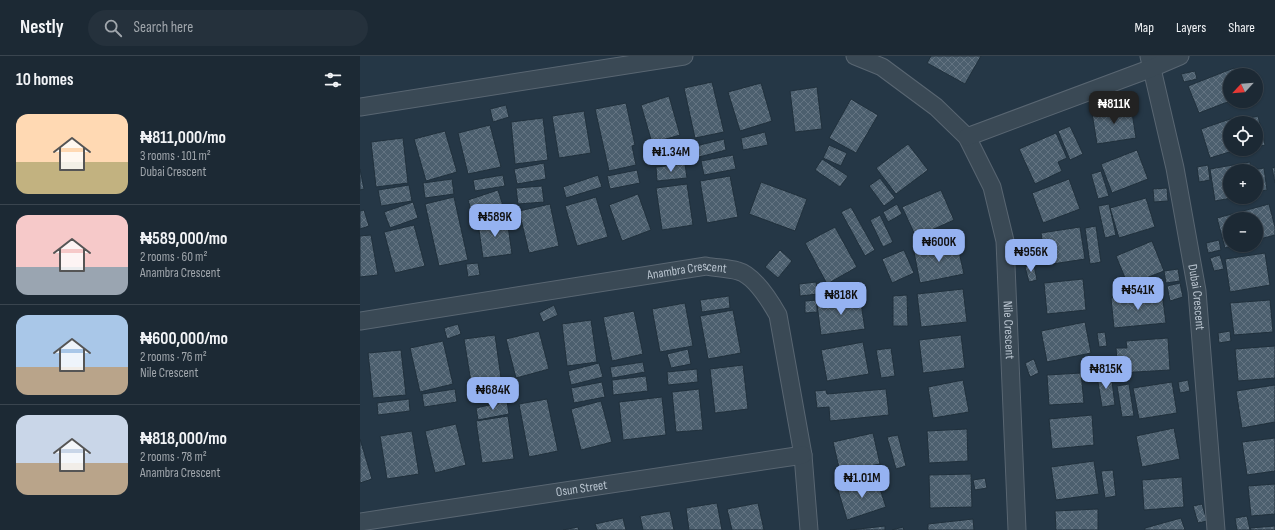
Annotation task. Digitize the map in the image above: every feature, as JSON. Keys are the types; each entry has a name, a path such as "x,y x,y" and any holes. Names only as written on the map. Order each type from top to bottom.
{"street":[{"path":"360,107 684,56"},
{"name":"Nile Crescent","path":"855,56 885,62 936,107 967,138 992,187 1005,241 1018,530"},
{"path":"967,138 1151,62 1180,56"},
{"name":"Dubai Crescent","path":"1151,62 1175,168 1197,291 1216,530"},
{"name":"Anambra Crescent","path":"360,321 706,266 739,271 754,282 769,298 778,315 803,455 809,530"},
{"name":"Osun Street","path":"360,522 803,455"}],"building":[{"path":"931,56 981,56 965,84 927,63"},
{"path":"1195,71 1197,79 1184,82 1181,74"},
{"path":"1223,72 1223,104 1199,113 1188,86"},
{"path":"712,82 724,132 695,138 684,88"},
{"path":"761,83 772,121 740,131 728,92"},
{"path":"817,87 822,129 795,132 790,91"},
{"path":"669,96 680,135 652,143 641,105"},
{"path":"851,99 878,115 856,153 829,138"},
{"path":"626,103 635,145 632,146 636,165 609,171 595,109"},
{"path":"506,105 509,117 493,122 490,109"},
{"path":"1131,106 1136,138 1097,144 1092,113"},
{"path":"584,111 591,153 559,158 552,116"},
{"path":"543,118 548,160 515,164 511,122"},
{"path":"1223,121 1223,154 1210,158 1201,129"},
{"path":"490,125 501,167 468,174 458,133"},
{"path":"1070,126 1083,154 1070,160 1058,131"},
{"path":"445,131 457,172 426,181 414,139"},
{"path":"765,132 768,145 743,150 741,138"},
{"path":"1056,133 1067,158 1058,162 1062,171 1035,184 1019,149"},
{"path":"403,138 408,183 376,187 371,142"},
{"path":"724,139 726,150 699,157 696,146"},
{"path":"683,142 685,157 657,161 655,146"},
{"path":"908,144 928,170 896,194 876,168"},
{"path":"829,145 847,153 841,166 823,158"},
{"path":"1137,150 1148,179 1112,193 1101,164"},
{"path":"733,155 736,169 704,175 701,161"},
{"path":"822,159 848,176 840,187 815,170"},
{"path":"1250,162 1250,164 1239,164"},
{"path":"544,163 546,179 517,184 514,169"},
{"path":"685,164 687,178 657,181 656,167"},
{"path":"1208,165 1210,180 1199,182 1197,167"},
{"path":"1223,167 1223,200 1215,201 1210,169"},
{"path":"1275,167 1275,183 1272,168"},
{"path":"1263,168 1267,190 1263,191"},
{"path":"360,169 364,189 360,190"},
{"path":"637,170 640,183 610,189 607,176"},
{"path":"1101,171 1109,196 1098,199 1091,174"},
{"path":"503,175 505,186 475,191 473,180"},
{"path":"598,175 602,187 566,198 563,187"},
{"path":"730,176 738,217 707,223 700,181"},
{"path":"880,178 895,198 884,206 869,186"},
{"path":"452,179 454,194 425,198 423,183"},
{"path":"1069,179 1080,209 1043,223 1032,193"},
{"path":"761,182 807,199 795,231 749,214"},
{"path":"687,184 693,225 662,230 656,188"},
{"path":"409,185 412,201 381,206 378,190"},
{"path":"542,186 544,202 518,204 516,188"},
{"path":"1167,188 1168,201 1154,202 1153,189"},
{"path":"498,190 503,206 473,216 468,200"},
{"path":"941,190 954,220 916,237 902,207"},
{"path":"638,194 651,230 622,241 609,205"},
{"path":"454,197 468,260 439,266 425,204"},
{"path":"596,197 608,237 577,246 565,206"},
{"path":"1146,198 1155,227 1119,238 1110,208"},
{"path":"413,202 418,218 390,228 384,212"},
{"path":"550,204 559,246 529,253 519,211"},
{"path":"897,204 902,214 888,222 883,212"},
{"path":"1109,204 1116,235 1105,238 1098,206"},
{"path":"1269,204 1275,227 1275,235 1263,238 1263,212 1239,212"},
{"path":"851,207 875,250 865,256 841,212"},
{"path":"364,210 369,226 360,229 360,211"},
{"path":"880,215 893,242 883,247 870,220"},
{"path":"1223,216 1223,240 1217,218"},
{"path":"507,219 512,254 483,258 478,223"},
{"path":"414,225 425,266 395,273 384,232"},
{"path":"1096,226 1101,262 1090,264 1085,228"},
{"path":"835,227 857,267 827,284 805,243"},
{"path":"1080,227 1085,259 1046,265 1041,233"},
{"path":"371,235 378,275 360,277 360,236"},
{"path":"1219,240 1221,250 1208,253 1206,243"},
{"path":"1152,241 1164,271 1128,285 1116,256"},
{"path":"957,243 964,274 920,283 914,252"},
{"path":"780,250 792,261 778,278 765,267"},
{"path":"904,250 914,273 892,283 882,259"},
{"path":"1265,253 1270,285 1230,292 1225,259"},
{"path":"1220,255 1224,269 1214,271 1210,258"},
{"path":"478,263 480,275 468,277 466,264"},
{"path":"1034,265 1037,280 1029,282 1025,267"},
{"path":"1178,269 1180,281 1166,283 1164,271"},
{"path":"1083,279 1086,310 1047,314 1044,283"},
{"path":"816,282 818,294 800,296 799,284"},
{"path":"1180,283 1183,297 1170,301 1167,286"},
{"path":"963,289 967,322 921,327 917,294"},
{"path":"1162,293 1166,323 1114,328 1111,298"},
{"path":"907,295 908,326 893,326 893,296"},
{"path":"729,296 730,308 702,312 700,300"},
{"path":"860,297 865,329 821,335 817,304"},
{"path":"817,300 817,312 805,313 805,301"},
{"path":"1270,300 1273,332 1234,335 1230,303"},
{"path":"685,303 693,346 660,352 652,309"},
{"path":"554,305 558,315 543,322 539,313"},
{"path":"733,310 741,353 708,359 700,316"},
{"path":"634,311 643,354 612,361 603,317"},
{"path":"591,320 597,362 567,366 562,324"},
{"path":"1085,322 1091,353 1047,362 1041,331"},
{"path":"458,324 461,334 447,339 444,328"},
{"path":"539,331 549,369 516,378 506,339"},
{"path":"1230,331 1231,341 1219,343 1218,333"},
{"path":"1105,332 1107,346 1099,347 1097,333"},
{"path":"495,335 501,378 471,382 464,339"},
{"path":"961,335 965,368 923,373 919,340"},
{"path":"1168,338 1170,370 1118,373 1116,348 1127,348 1126,341"},
{"path":"443,341 453,384 420,392 410,348"},
{"path":"863,342 869,374 827,381 821,350"},
{"path":"1275,346 1275,378 1238,381 1235,349"},
{"path":"891,348 895,376 881,378 876,350"},
{"path":"688,349 691,364 671,368 667,354"},
{"path":"401,350 406,395 373,398 368,353"},
{"path":"1034,359 1039,373 1030,377 1025,363"},
{"path":"643,362 645,372 612,378 610,367"},
{"path":"599,363 603,377 571,385 568,371"},
{"path":"743,365 748,409 715,413 710,369"},
{"path":"697,369 698,382 668,385 667,372"},
{"path":"1081,373 1084,403 1049,405 1047,375"},
{"path":"1111,374 1115,405 1102,407 1097,376"},
{"path":"646,376 648,391 613,395 612,380"},
{"path":"502,379 506,392 476,400 473,387"},
{"path":"963,380 969,412 933,418 928,387"},
{"path":"1188,380 1190,391 1180,393 1178,382"},
{"path":"602,382 605,397 574,403 571,388"},
{"path":"1172,382 1177,413 1139,419 1133,388"},
{"path":"1129,384 1134,416 1122,417 1117,386"},
{"path":"1275,385 1275,422 1242,428 1236,391"},
{"path":"455,389 457,402 424,407 422,394"},
{"path":"699,389 703,430 676,432 672,392"},
{"path":"886,389 889,415 830,421 829,407 817,408 815,391 826,390 827,394"},
{"path":"662,397 666,435 623,440 619,402"},
{"path":"409,399 410,411 378,415 377,403"},
{"path":"547,399 558,451 529,457 519,404"},
{"path":"507,401 509,414 478,420 476,408"},
{"path":"601,401 612,442 581,450 571,409"},
{"path":"1092,415 1094,445 1052,449 1049,419"},
{"path":"508,416 514,459 482,463 476,421"},
{"path":"456,424 466,465 435,473 425,431"},
{"path":"1174,428 1180,459 1142,467 1136,436"},
{"path":"967,429 968,461 929,463 927,431"},
{"path":"412,431 419,474 387,479 380,436"},
{"path":"873,433 880,464 840,472 833,442"},
{"path":"898,435 906,466 896,469 887,437"},
{"path":"1275,438 1275,471 1247,475 1242,442"},
{"path":"360,439 372,479 360,483"},
{"path":"1094,461 1099,494 1056,500 1051,467"},
{"path":"1113,470 1116,496 1105,498 1101,471"},
{"path":"971,474 972,507 930,508 929,475"},
{"path":"876,477 886,507 847,520 838,490"},
{"path":"1182,477 1184,507 1144,510 1142,480"},
{"path":"985,478 987,488 975,490 973,480"},
{"path":"1275,484 1275,514 1251,516 1248,486"},
{"path":"717,503 722,530 689,530 686,508"},
{"path":"758,503 764,530 732,530 727,509"},
{"path":"1202,504 1207,521 1198,523 1193,506"},
{"path":"1098,509 1098,530 1056,530 1055,511"},
{"path":"670,511 674,530 643,530 640,516"},
{"path":"1247,516 1250,530 1237,530 1235,518"},
{"path":"623,518 626,530 597,530 595,524"},
{"path":"1181,518 1185,530 1145,530 1145,528"},
{"path":"973,519 974,530 928,530 928,524"},
{"path":"885,526 885,530 850,530"},
{"path":"1275,526 1275,530 1251,530 1250,528"},
{"path":"578,527 579,530 563,530"},
{"path":"903,527 904,530 892,530"}]}
